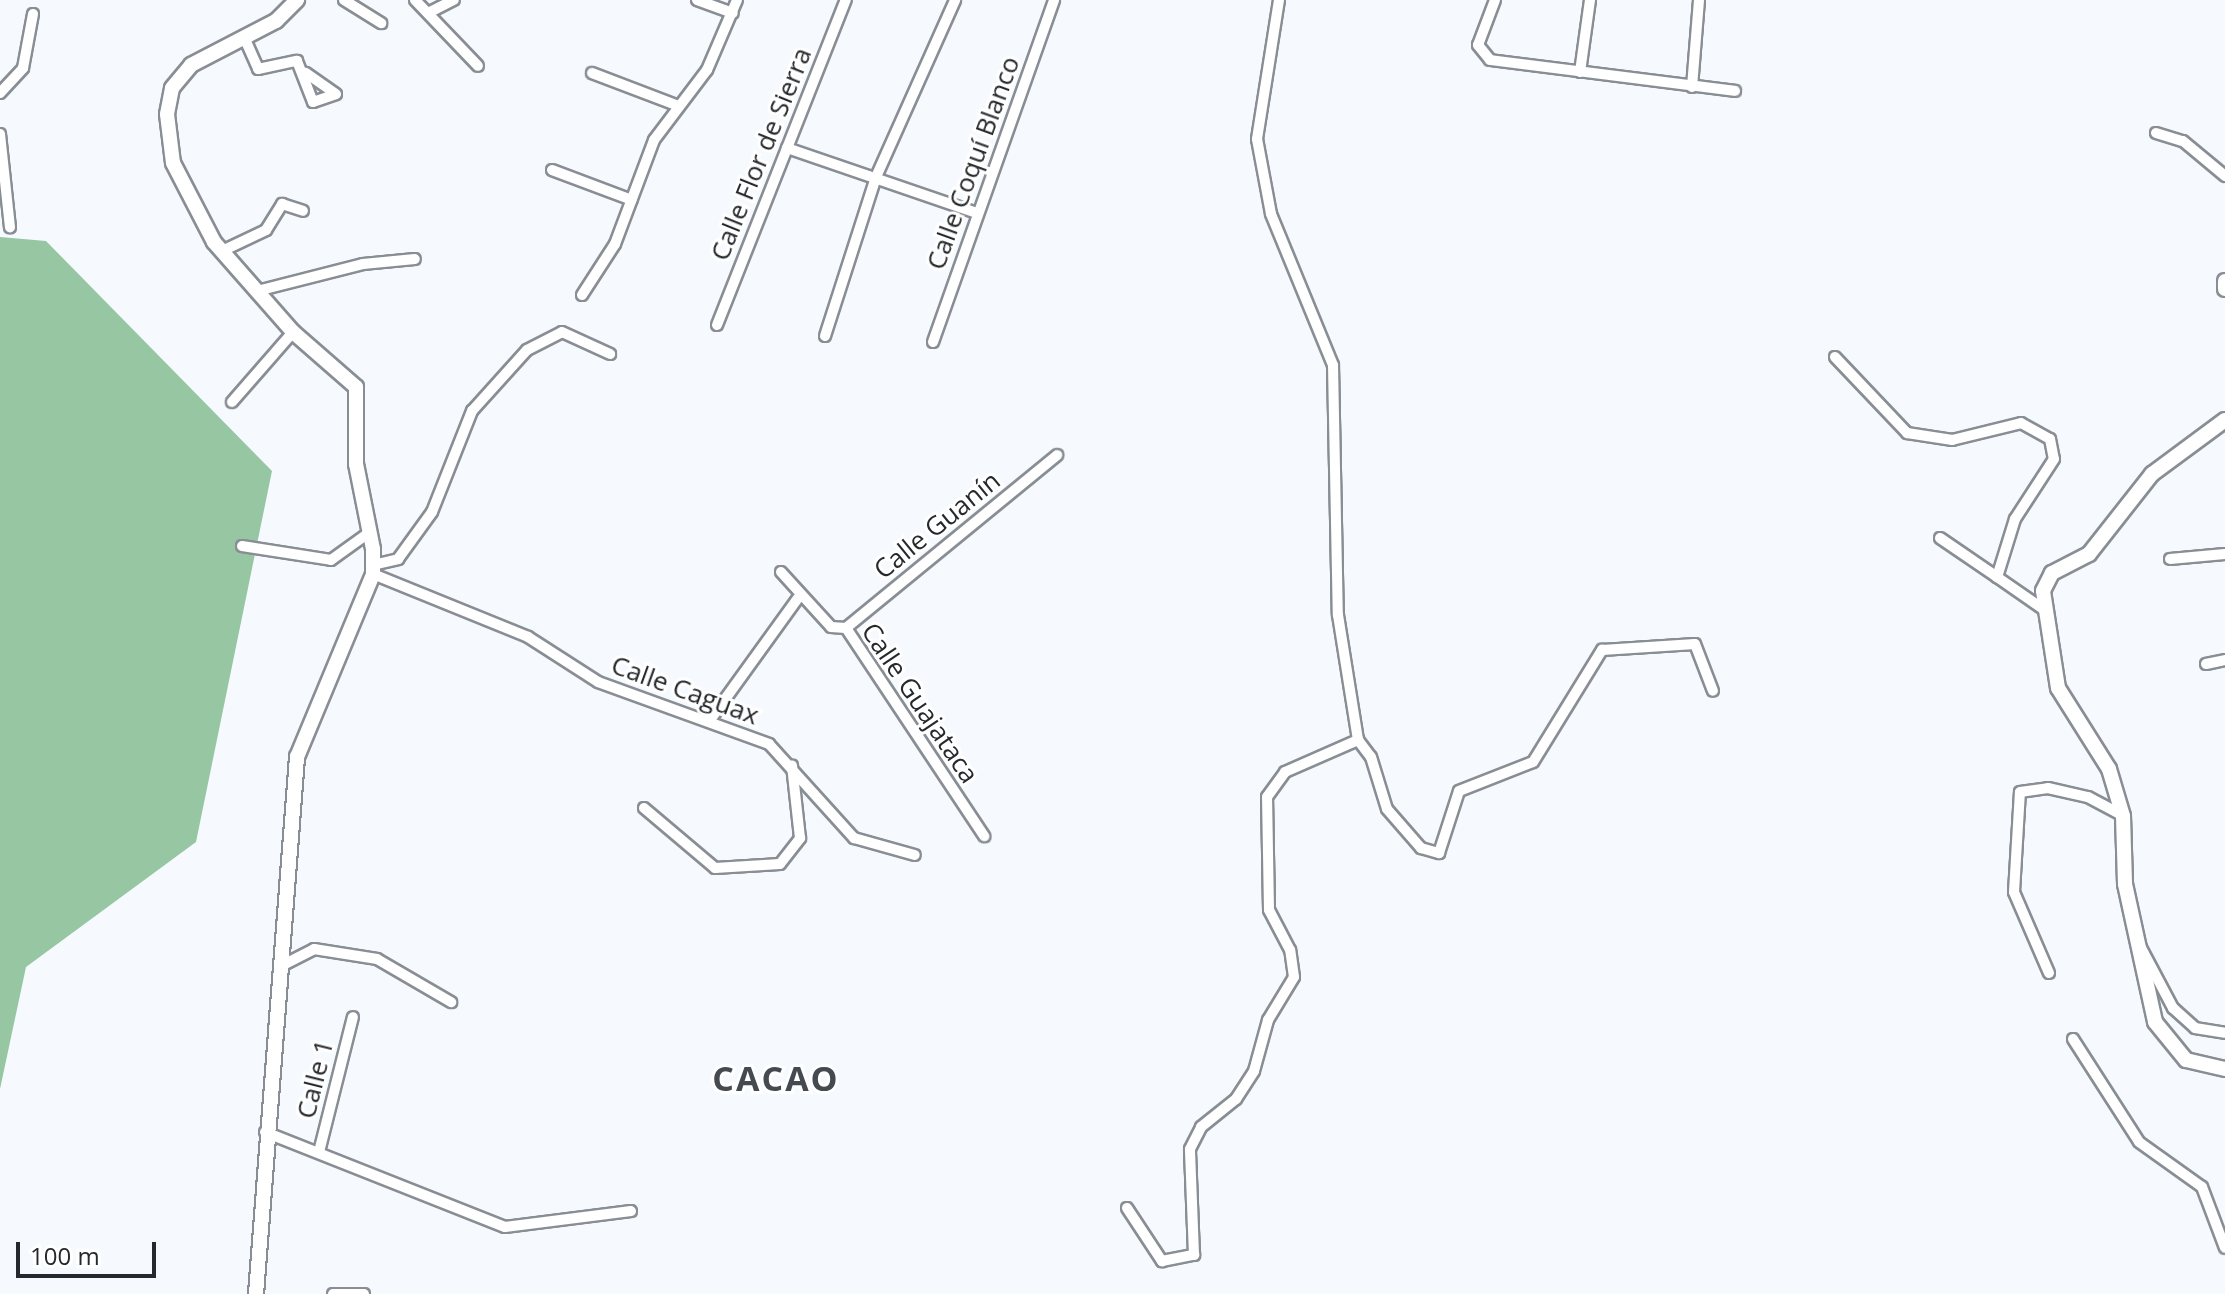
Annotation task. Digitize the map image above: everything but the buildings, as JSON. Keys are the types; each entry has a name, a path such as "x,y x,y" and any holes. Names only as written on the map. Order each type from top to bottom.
{"street":[{"path":"256,1294 265,1132 285,964 297,757 373,570 370,532 356,464 356,387 293,332 222,251 187,200 167,114 172,88 191,65 244,37 297,0"},
{"path":"344,0 381,23"},
{"path":"415,0 478,66"},
{"path":"428,13 454,0"},
{"path":"697,0 733,13"},
{"path":"582,295 632,200 654,140 707,70 737,0"},
{"name":"Calle Flor de Sierra","path":"717,325 846,0"},
{"path":"825,336 876,177 955,0"},
{"name":"Calle Coquí Blanco","path":"933,342 974,212 1054,0"},
{"path":"1279,0 1257,139 1271,214 1333,365 1338,615 1358,740 1371,757 1387,809 1421,848 1439,853 1459,791 1533,762 1602,650 1695,644 1713,691"},
{"path":"1495,0 1478,45 1490,60 1735,91"},
{"path":"1580,72 1590,0"},
{"path":"1692,87 1699,0"},
{"path":"0,93 23,68 33,14"},
{"path":"244,37 258,69 297,61 306,73"},
{"path":"592,73 679,106"},
{"path":"2156,133 2183,141 2225,176"},
{"path":"0,134 10,227"},
{"path":"787,148 974,212"},
{"path":"552,170 632,200"},
{"path":"222,251 266,230 282,204 303,211"},
{"path":"257,291 363,264 415,259"},
{"path":"2225,281 2225,289"},
{"path":"232,402 293,332"},
{"path":"373,570 398,559 432,512 472,411 527,350 562,332 610,354"},
{"path":"1835,357 1907,433 1952,440 2021,423 2050,439 2054,459 2015,519 1997,577"},
{"path":"2225,420 2152,474 2089,554 2052,573 2043,609 2059,659 2058,688 2109,769 2123,816 2125,884 2155,1022 2186,1060 2225,1069"},
{"name":"Calle Guanín","path":"846,628 1057,455"},
{"path":"242,546 331,560 370,532"},
{"path":"1940,538 2043,609"},
{"path":"2170,559 2225,554"},
{"name":"Calle Caguax","path":"373,570 528,637 598,682 681,717 710,720 769,744 791,763 854,838 915,855"},
{"name":"Calle Guajataca","path":"781,572 798,598 831,627 846,628 984,836"},
{"path":"710,720 798,598"},
{"path":"2206,664 2225,660"},
{"path":"1127,1208 1162,1261 1194,1255 1190,1149 1201,1127 1236,1099 1254,1071 1268,1020 1294,977 1290,950 1269,910 1267,797 1285,772 1358,740"},
{"path":"644,808 715,868 780,864 800,838 791,763"},
{"path":"2049,973 2014,892 2020,792 2048,788 2088,797 2123,816"},
{"path":"2137,940 2173,1008 2195,1028 2225,1033"},
{"path":"285,964 314,949 377,959 451,1002"},
{"name":"Calle 1","path":"319,1152 353,1017"},
{"path":"2073,1039 2139,1142 2202,1187 2225,1248"},
{"path":"265,1132 505,1227 631,1211"},
{"path":"333,1294 364,1294"}],"green space":[{"path":"0,237 46,241 272,471 196,842 26,967 0,1089"}],"district":[{"name":"CACAO","path":"776,1079"}]}
